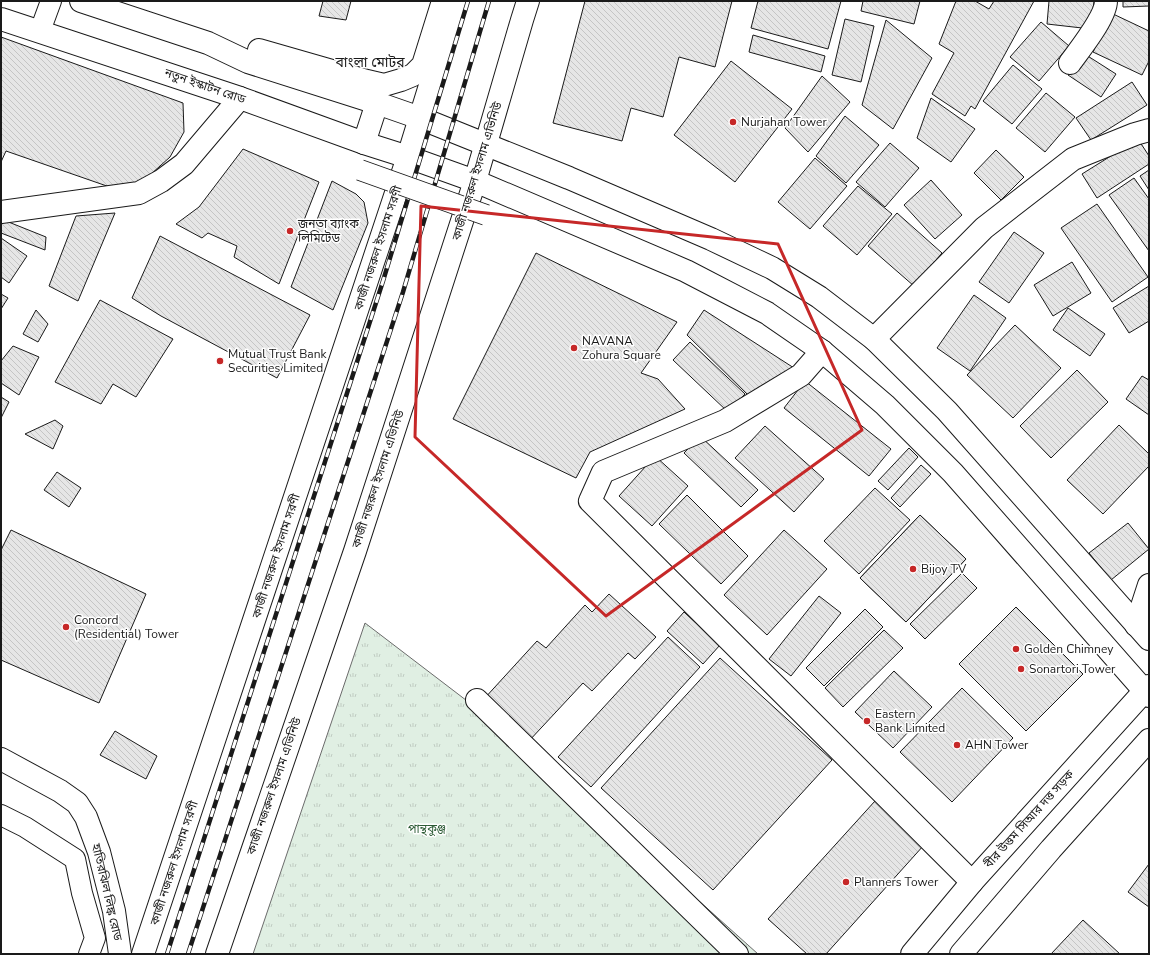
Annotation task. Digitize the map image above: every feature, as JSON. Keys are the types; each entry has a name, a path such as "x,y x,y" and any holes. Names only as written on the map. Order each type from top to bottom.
{"main road":[{"path":"81,1 208,44 248,62 378,102 420,118 487,144 711,239 772,268 820,297 874,339 947,411 1143,632"},
{"path":"208,44 242,46 367,81 384,84 401,80 413,75 423,65 443,1"},
{"path":"408,157 456,1"},
{"name":"কাজী নজরুল ইসলাম এভিনিউ","path":"217,954 355,551 487,144 528,1"},
{"path":"1070,62 1092,32 1106,6 1106,1"},
{"name":"নতুন ইস্কাটন রোড","path":"1,19 240,98 475,181 686,271 767,313 822,351 885,405 952,473 1147,691"},
{"path":"1,212 139,193 161,181 184,164 240,98"},
{"path":"364,143 378,102"},
{"path":"874,339 984,228 1073,159 1135,134 1149,130"},
{"name":"কাজী নজরুল ইসলাম সরণী","path":"143,954 408,157"},
{"path":"822,351 801,375 725,421 603,472 590,501 972,882"},
{"path":"1143,632 1149,585"},
{"name":"বীর উত্তম সিআর দত্ত সড়ক","path":"912,954 972,882 1147,691"},
{"path":"477,700 737,954"},
{"path":"961,954 1051,849 1149,740"},
{"name":"হাতিরঝিল লিঙ্ক রোড","path":"1,759 60,791 78,803 86,816 100,852 114,911 120,954"}],"street":[{"path":"40,31 51,1"},
{"path":"360,170 486,215"},
{"path":"1,815 25,827 75,859 82,893 95,938 90,954"}],"highlighted area":[{"path":"421,206 778,244 862,430 606,616 415,437"}],"green space":[{"name":"পান্থকুঞ্জ","path":"365,623 530,749 758,954 253,954"}],"building":[{"path":"323,1 351,1 346,20 319,16"},
{"path":"585,1 732,1 715,67 679,57 663,117 631,108 622,141 553,123"},
{"path":"758,1 841,1 828,49 751,28"},
{"path":"863,1 920,1 914,24 861,11"},
{"path":"956,1 975,1 989,9 994,1 1034,1 975,109 971,106 965,116 932,94 954,53 939,44"},
{"path":"1049,1 1094,1 1091,29 1047,24"},
{"path":"1123,1 1149,1 1149,6 1123,7"},
{"path":"1111,13 1149,31 1149,61 1142,75 1093,52"},
{"path":"845,19 874,26 861,82 832,75"},
{"path":"886,20 932,58 893,129 862,105"},
{"path":"1041,22 1069,46 1039,81 1010,57"},
{"path":"753,35 825,56 821,72 749,52"},
{"path":"1,37 183,103 184,132 170,157 127,193 6,151 1,162"},
{"path":"1083,53 1116,74 1101,97 1068,75"},
{"name":"Nurjahan Tower","path":"731,61 792,109 735,182 674,135"},
{"path":"1013,65 1042,89 1012,124 983,101"},
{"path":"822,76 850,102 808,152 785,128"},
{"path":"1132,82 1147,105 1091,140 1076,118"},
{"path":"1046,93 1075,117 1045,152 1016,128"},
{"path":"931,98 975,129 951,162 917,138"},
{"path":"845,116 879,145 846,183 816,156"},
{"path":"1138,139 1149,156 1149,164 1097,198 1082,174"},
{"path":"890,143 919,168 885,207 856,182"},
{"path":"243,149 319,182 279,284 234,257 237,246 208,233 202,238 176,224 199,207"},
{"path":"996,150 1024,177 1001,200 974,173"},
{"path":"815,158 847,186 810,229 778,202"},
{"path":"1149,170 1149,190 1140,176"},
{"path":"1134,178 1149,199 1149,251 1109,195"},
{"path":"931,180 962,215 935,239 904,205"},
{"path":"332,181 356,194 364,202 368,223 333,310 291,287"},
{"path":"858,186 892,214 857,255 823,226"},
{"path":"1097,204 1148,277 1112,302 1061,228"},
{"path":"115,213 78,301 49,286 76,216"},
{"path":"897,213 942,253 914,286 868,246"},
{"path":"1,219 46,237 45,250 1,233"},
{"path":"1014,232 1044,253 1009,303 979,282"},
{"path":"160,236 310,315 277,378 161,316 132,298"},
{"path":"1,238 27,256 9,283 1,277"},
{"name":"NAVANA Zohura Square","path":"536,253 677,322 641,373 658,379 685,409 590,452 576,478 453,419"},
{"path":"1072,262 1091,293 1053,316 1034,285"},
{"path":"1149,286 1149,321 1129,333 1113,308"},
{"path":"1,294 8,298 1,309"},
{"path":"974,295 1006,318 970,371 937,348"},
{"path":"100,300 173,339 136,397 113,384 101,404 55,382"},
{"path":"1068,308 1105,334 1090,356 1053,330"},
{"path":"36,310 48,324 38,342 23,334"},
{"path":"704,310 794,368 749,396 687,335"},
{"path":"1015,325 1061,368 1013,418 967,375"},
{"path":"690,342 745,394 728,412 673,360"},
{"path":"13,346 39,357 19,395 1,383 1,361"},
{"path":"1077,370 1108,402 1051,458 1020,426"},
{"path":"1142,376 1149,380 1149,415 1126,399"},
{"path":"805,381 891,449 869,476 784,408"},
{"path":"1,397 9,402 1,418"},
{"path":"55,420 63,426 53,449 25,434"},
{"path":"1119,425 1149,454 1149,466 1103,514 1067,480"},
{"path":"765,426 824,479 794,512 735,458"},
{"path":"700,436 758,490 741,507 684,453"},
{"path":"909,448 918,457 888,490 878,481"},
{"path":"655,456 688,486 652,526 619,496"},
{"path":"921,465 931,474 900,507 891,498"},
{"path":"57,472 81,488 69,507 44,490"},
{"path":"875,488 910,520 859,574 824,541"},
{"path":"687,495 748,556 721,584 659,524"},
{"name":"Bijoy TV","path":"920,515 966,559 906,622 860,578"},
{"name":"Bijoy TV","path":"920,515 966,559 906,622 860,578"},
{"path":"1128,523 1149,549 1111,580 1089,553"},
{"name":"Concord (Residential) Tower","path":"11,530 146,594 99,703 1,660 1,550"},
{"path":"784,530 827,569 767,635 724,595"},
{"path":"962,573 977,588 925,639 910,624"},
{"path":"609,594 656,637 635,659 628,653 592,691 583,683 528,742 483,700 537,641 546,648 585,605 592,612"},
{"path":"819,596 841,613 791,676 769,659"},
{"name":"Sonartori Tower","path":"1016,607 1083,674 1026,731 959,664"},
{"path":"865,609 883,627 824,686 806,668"},
{"path":"684,612 720,645 703,664 667,631"},
{"path":"884,630 903,648 843,707 825,688"},
{"path":"668,637 700,667 591,787 558,757"},
{"path":"720,658 832,760 713,890 601,788"},
{"path":"894,671 932,707 893,748 855,712"},
{"name":"AHN Tower","path":"962,688 1013,738 952,802 900,752"},
{"path":"115,731 157,756 146,779 100,755"},
{"name":"Planners Tower","path":"875,801 924,845 826,954 807,954 768,919"},
{"path":"1149,864 1149,907 1128,892"},
{"path":"1083,920 1120,954 1051,954"}],"railway":[{"path":"167,954 383,281 468,1"},
{"path":"188,954 403,292 489,1"}],"place":[{"name":"Nurjahan Tower","path":"733,122"},
{"name":"জনতা ব্যাংক লিমিটেড","path":"290,231"},
{"name":"NAVANA Zohura Square","path":"574,348"},
{"name":"Mutual Trust Bank Securities Limited","path":"220,361"},
{"name":"Bijoy TV","path":"913,569"},
{"name":"Concord (Residential) Tower","path":"66,627"},
{"name":"Golden Chimney","path":"1016,649"},
{"name":"Sonartori Tower","path":"1021,669"},
{"name":"Eastern Bank Limited","path":"867,721"},
{"name":"AHN Tower","path":"957,745"},
{"name":"Planners Tower","path":"846,882"}],"district":[{"name":"বাংলা মোটর","path":"370,62"}]}
